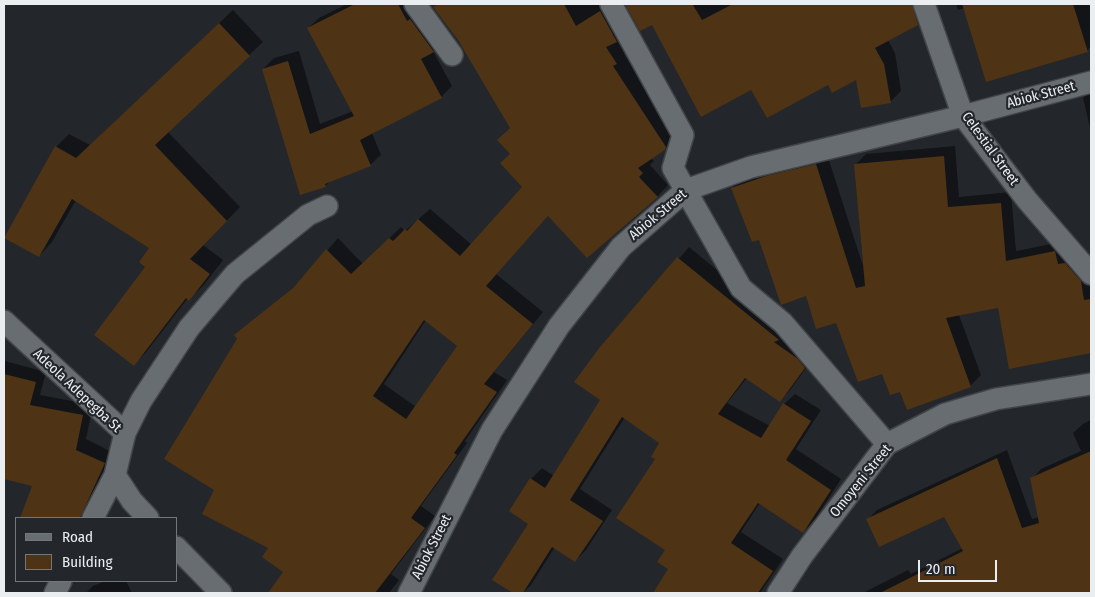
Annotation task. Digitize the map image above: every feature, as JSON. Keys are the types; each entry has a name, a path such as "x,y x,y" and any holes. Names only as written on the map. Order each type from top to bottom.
{"street":[{"path":"415,4 452,55"},
{"path":"611,4 683,135 674,168 741,288 783,323 887,444"},
{"name":"Celestial Street","path":"924,4 963,116 1027,200 1091,274"},
{"name":"Abiok Street","path":"409,593 492,430 559,326 620,247 686,190 751,167 963,116 1091,82"},
{"path":"125,433 141,401 189,328 235,274 308,215 327,206"},
{"name":"Adeola Adepegba St","path":"4,321 125,433 115,475 94,517"},
{"name":"Omoyeni Street","path":"780,592 802,556 887,444 945,414 970,406 996,399 1091,384"},
{"path":"115,475 132,502 147,517"},
{"path":"178,549 221,593"}],"building":[{"path":"355,4 398,4 407,21 410,19 434,52 421,59 442,98 360,140 371,166 325,184 326,187 300,195 262,69 288,61 310,134 354,116 307,28"},
{"path":"438,4 564,4 576,26 600,11 617,42 606,47 617,64 613,66 666,147 665,150 638,168 643,173 639,177 658,197 587,258 548,216 486,286 533,324 484,384 497,392 454,453 457,455 411,518 425,528 375,593 268,593 283,572 262,557 268,548 202,514 214,490 164,459 237,339 234,335 294,287 326,249 351,274 389,238 393,241 405,229 407,231 418,219 460,256 522,187 500,163 510,154 497,140 510,128 458,40 433,7","holes":["424,320 457,346 406,419 373,396"]},
{"path":"625,4 697,4 693,5 702,20 733,4 912,4 918,25 875,48 884,64 891,103 861,108 856,80 832,93 828,85 767,118 751,90 701,117 652,25 640,31"},
{"path":"962,4 1073,4 1088,52 986,82"},
{"path":"219,23 250,56 155,145 227,221 190,259 210,274 189,301 186,298 134,366 94,335 145,267 139,262 149,248 72,199 39,257 4,238 55,146 76,158"},
{"path":"944,156 948,207 1001,203 1006,261 1055,251 1058,264 1065,263 1081,281 1084,300 1091,299 1091,353 1009,369 998,308 946,318 971,387 907,410 900,392 890,395 882,374 858,382 836,323 816,329 806,296 781,305 759,240 752,242 731,188 766,176 816,164 856,288 865,286 854,164"},
{"path":"677,257 779,340 774,342 798,359 805,368 780,402 745,378 718,414 761,438 783,403 811,421 786,460 831,490 803,533 758,503 731,543 773,571 758,593 653,593 668,569 657,562 665,550 616,518 655,459 651,457 659,443 622,417 570,500 603,521 575,562 552,547 523,593 513,593 492,580 528,524 509,511 530,478 545,488 600,400 574,382 600,347"},
{"path":"4,374 36,382 30,405 83,415 76,450 105,463 80,517 20,517 32,486 4,479"},
{"path":"1091,451 1091,593 880,593 963,551 944,517 879,547 866,519 997,458 1022,528 1039,523 1030,478"}]}
